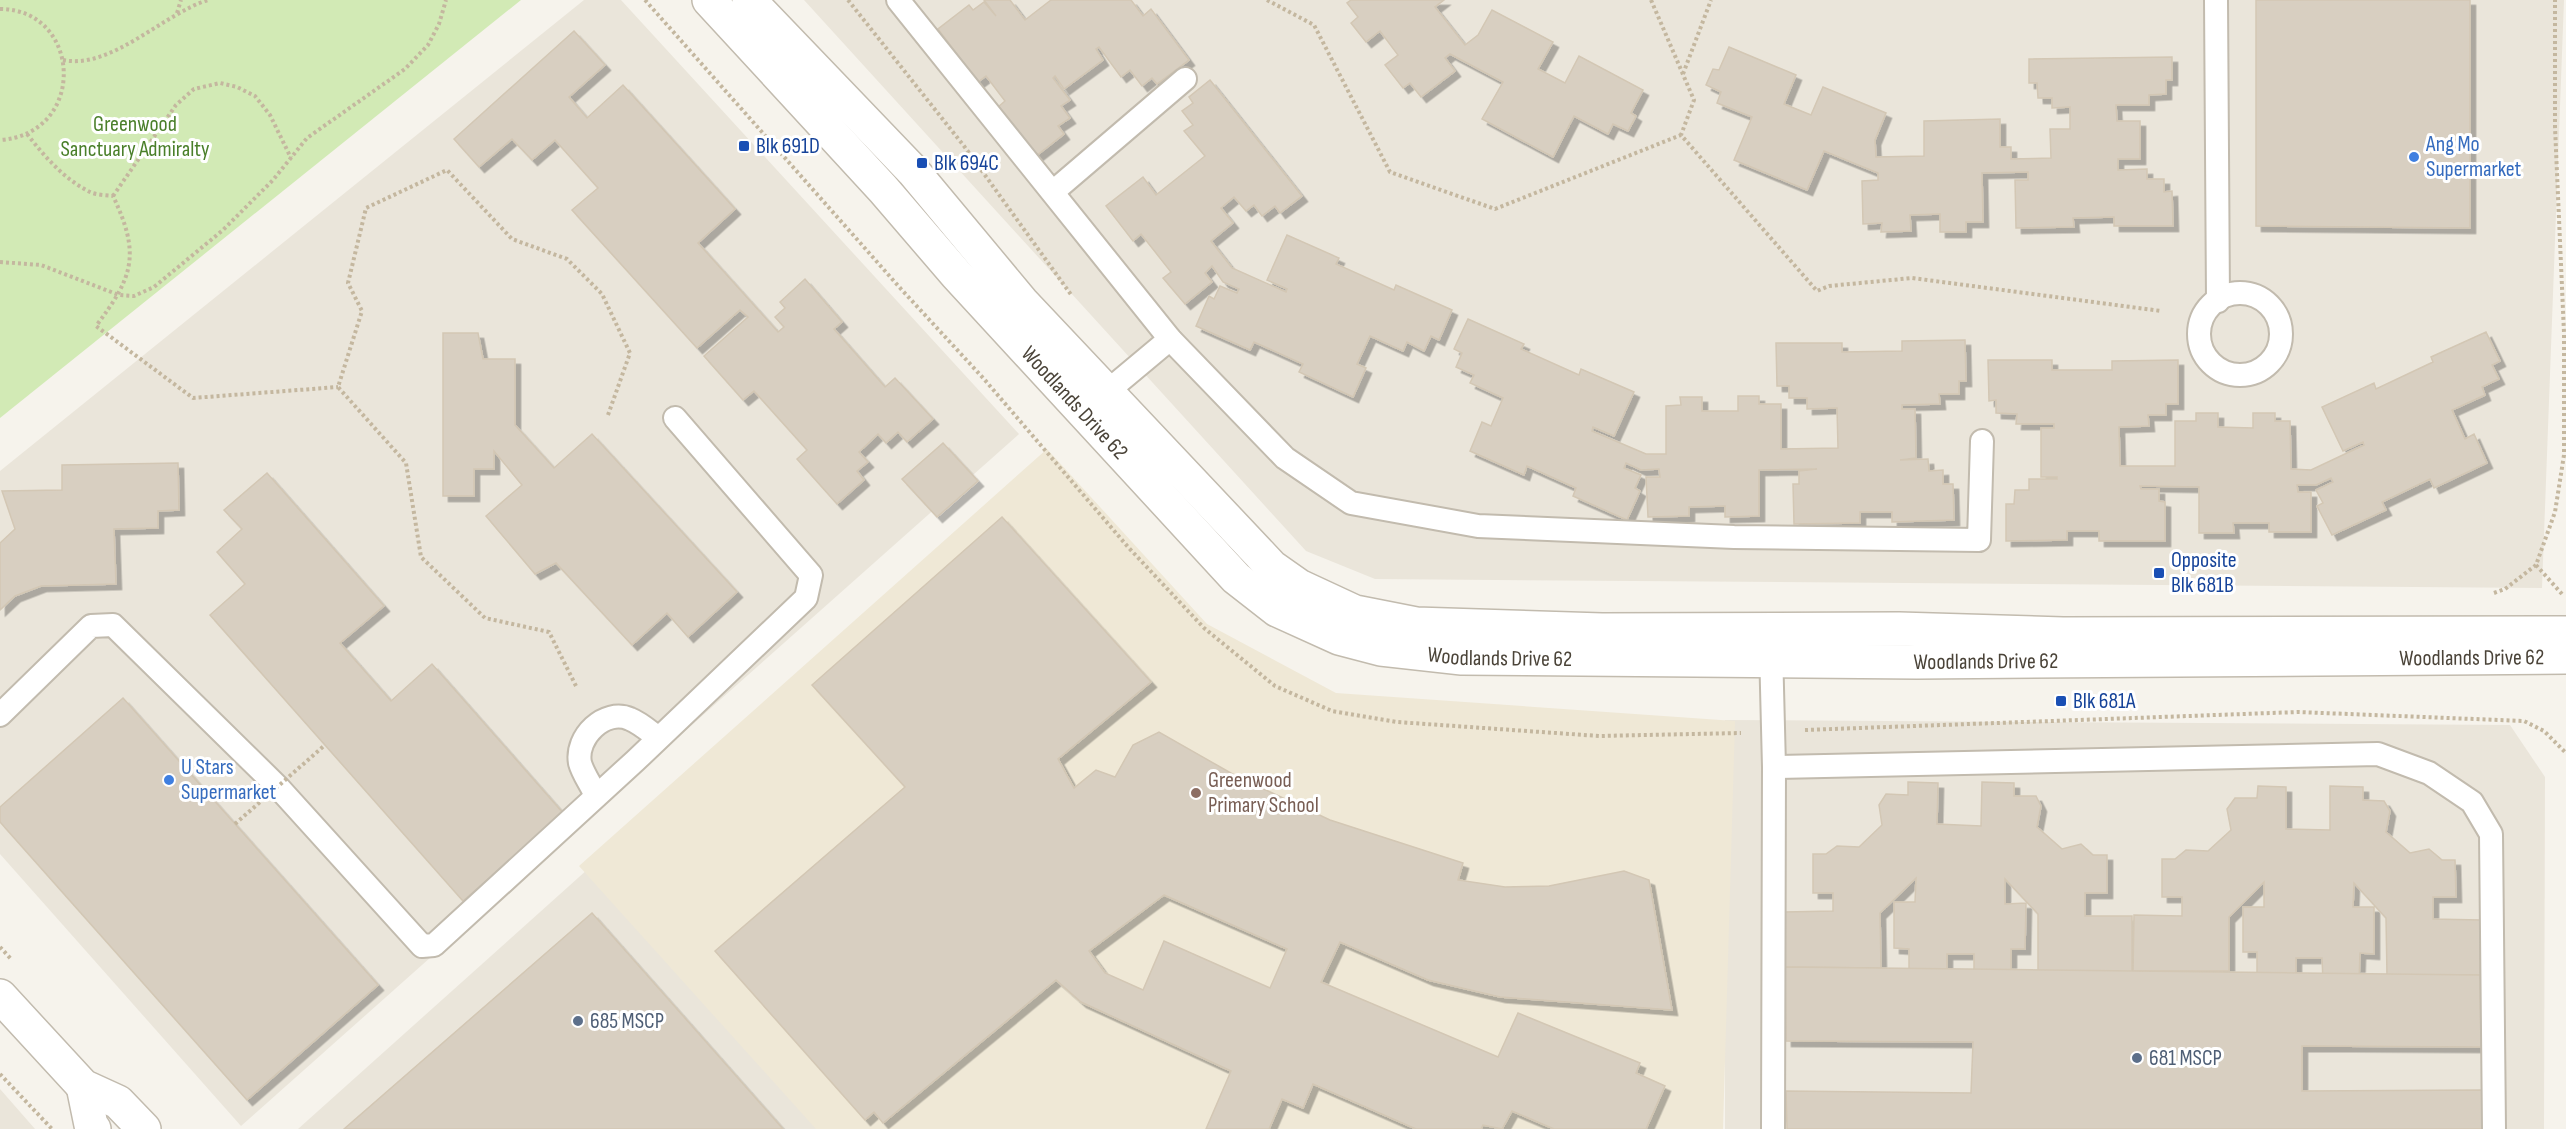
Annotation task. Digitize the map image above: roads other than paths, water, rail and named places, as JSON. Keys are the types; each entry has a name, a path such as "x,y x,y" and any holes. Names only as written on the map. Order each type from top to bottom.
{"street":[{"name":"Woodlands Drive 62","path":"710,0 883,189 956,274 1095,401"},
{"name":"Woodlands Drive 62","path":"749,0 913,171 1022,302 1095,401 1236,578 1277,610 1339,638 1381,649 1462,657 1771,644 1899,630 2063,634 2566,633"},
{"name":"Woodlands Drive 62","path":"1771,644 1929,662 2566,657"},
{"path":"0,996 83,1086 118,1102 144,1129"},
{"path":"83,1086 91,1125 94,1129"}],"lane":[{"path":"898,0 1054,191 1170,339 1285,458 1351,503 1478,526 1734,537 1979,540 1982,441"},
{"path":"2216,0 2218,301"},
{"path":"1054,191 1185,79"},
{"path":"1095,401 1170,339"},
{"path":"0,715 91,626 113,625 278,787 422,946 434,945 806,598 811,575 675,418"},
{"path":"1771,644 1774,767 1773,1129"},
{"path":"596,796 580,763 581,745 590,730 613,717 629,718 657,737"},
{"path":"1774,767 2378,754 2429,773 2472,802 2491,834 2494,1129"}],"place":[{"name":"Blk 691D","path":"744,146"},
{"name":"Ang Mo Supermarket","path":"2414,157"},
{"name":"Blk 694C","path":"922,163"},
{"name":"Opposite Blk 681B","path":"2159,573"},
{"name":"Blk 681A","path":"2061,701"},
{"name":"U Stars Supermarket","path":"169,780"},
{"name":"Greenwood Primary School","path":"1196,793"},
{"name":"685 MSCP","path":"578,1021"},
{"name":"681 MSCP","path":"2137,1058"}],"park label":[{"name":"Greenwood Sanctuary Admiralty","path":"135,136"}]}
